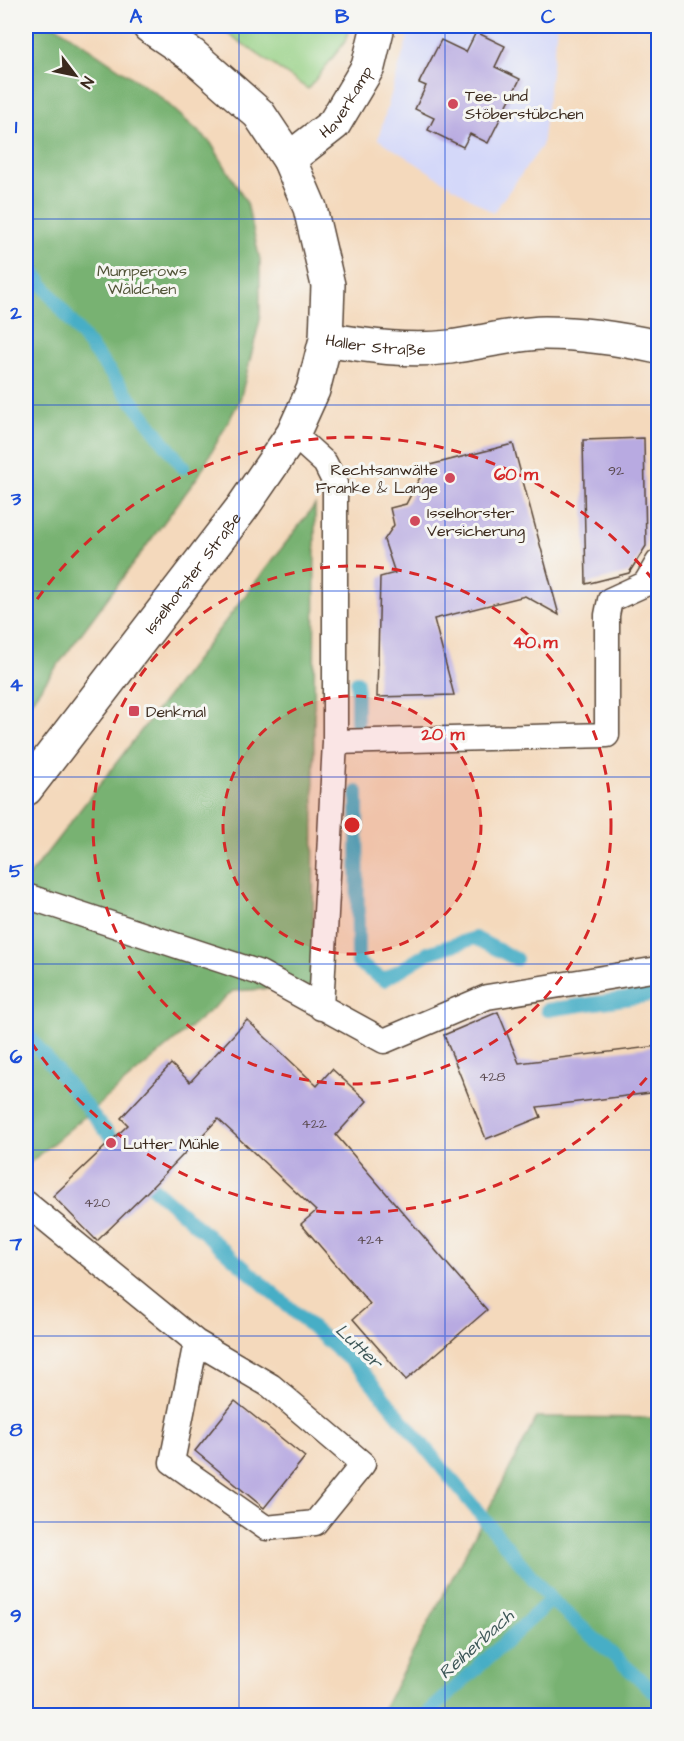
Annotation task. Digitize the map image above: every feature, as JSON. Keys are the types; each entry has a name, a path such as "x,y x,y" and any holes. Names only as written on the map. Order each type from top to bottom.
{"street":[{"name":"Haller Straße","path":"149,26 192,55 259,114 289,159 310,208 328,285 326,339 399,348 447,347 543,333 603,336 658,347"},
{"name":"Haverkamp","path":"289,159 334,124 368,68 378,26"},
{"name":"Isselhorster Straße","path":"26,789 242,508 293,434 313,390 326,339"}],"lane":[{"path":"293,434 325,463 335,483 335,742 321,1008"},
{"path":"335,742 607,735 607,615 610,600 645,584 658,562"},
{"path":"26,896 260,973 384,1041 488,998 658,969"},
{"path":"26,1203 196,1342 271,1386 363,1464 315,1523 266,1528 172,1462 196,1342"}],"shaded area":[{"path":"411,26 557,26 542,146 493,213 378,139"}],"green space":[{"name":"Mumperows Wäldchen","path":"26,26 56,26 158,95 211,143 247,203 260,260 260,320 240,400 199,475 26,708"},
{"path":"217,26 350,26 345,42 308,89"},
{"path":"315,505 313,986 233,991 26,1166 26,880"},
{"path":"537,1417 658,1418 658,1715 380,1715"}],"building":[{"path":"476,32 505,46 495,67 520,79 488,143 470,134 463,147 428,130 434,118 415,109 426,86 419,83 441,40 466,52"},
{"path":"644,438 646,546 629,573 586,584 583,440"},
{"path":"513,444 559,615 525,596 434,619 454,695 377,697 380,577 395,573 384,540 394,525 390,508 406,504 426,466"},
{"path":"498,1012 519,1063 658,1046 658,1092 537,1107 541,1117 486,1139 444,1035"},
{"path":"247,1020 317,1086 332,1069 367,1101 336,1135 487,1310 406,1380 353,1319 370,1304 301,1224 316,1211 218,1119 97,1241 53,1196 128,1125 121,1118 171,1064 190,1082"},
{"path":"235,1401 305,1457 264,1508 195,1451"}],"waterway":[{"path":"26,263 183,467"},
{"path":"357,682 357,729"},
{"path":"357,792 358,963 384,980 428,953 475,938 516,959"},
{"path":"547,1010 658,994"},
{"name":"Lutter","path":"26,1033 124,1153"},
{"name":"Lutter","path":"141,1175 362,1371 551,1600 658,1695"},
{"name":"Reiherbach","path":"425,1716 551,1600"}],"place":[{"name":"Tee- und Stöberstübchen","path":"453,104"},
{"name":"Rechtsanwälte Franke & Lange","path":"450,478"},
{"name":"Isselhorster Versicherung","path":"415,521"},
{"name":"Denkmal","path":"134,711"},
{"name":"Lutter Mühle","path":"111,1143"}]}
